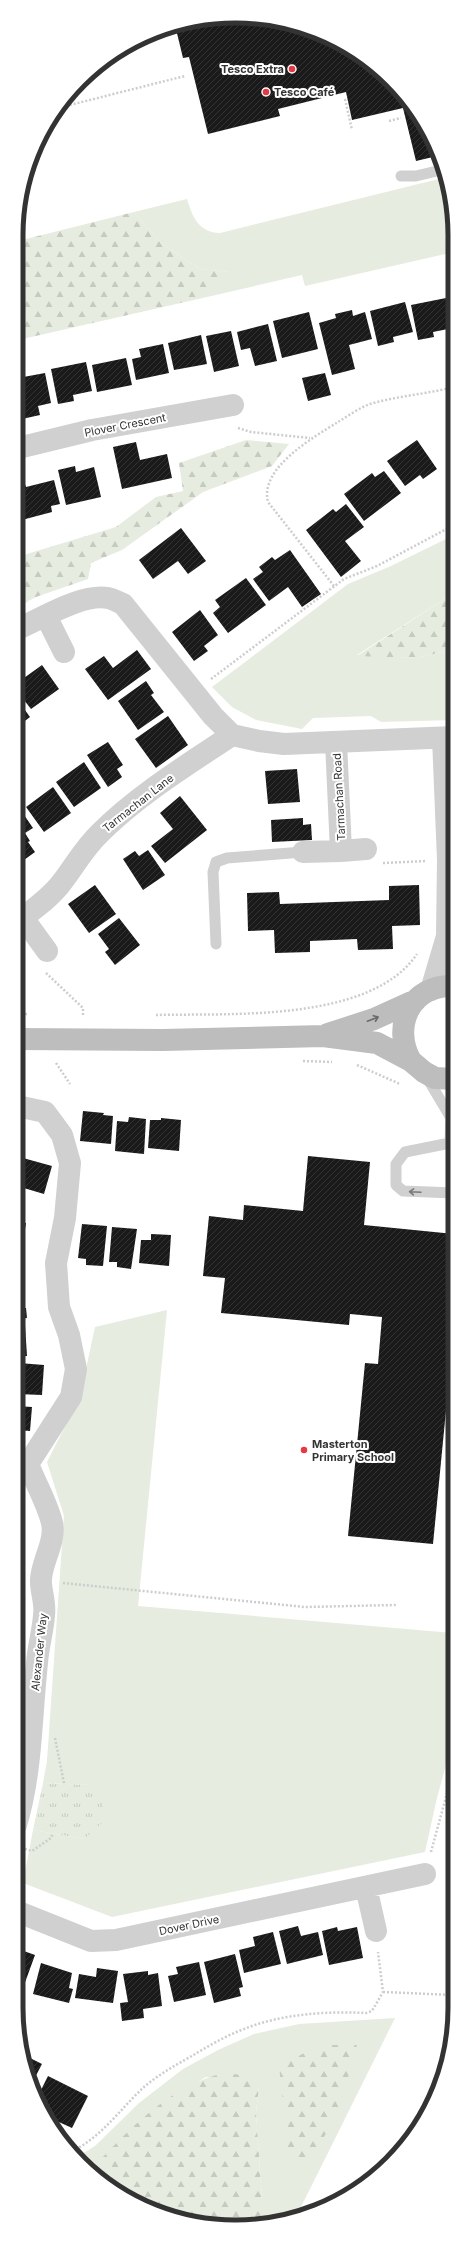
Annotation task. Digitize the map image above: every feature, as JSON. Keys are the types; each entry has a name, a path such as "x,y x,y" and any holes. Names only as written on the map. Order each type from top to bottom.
{"main road":[{"path":"323,1036 374,1019 440,986 448,986"},
{"path":"417,1067 403,1044 402,1027 405,1015 424,995"},
{"path":"23,1039 163,1040 323,1036 377,1043 435,1078 448,1079"}],"street":[{"name":"Plover Crescent","path":"23,447 92,430 233,405"},
{"path":"23,626 91,598 108,598 123,604 194,692 232,735"},
{"path":"46,616 64,652"},
{"name":"Tarmachan Road","path":"232,735 259,742 284,744 448,738 448,860"},
{"name":"Tarmachan Lane","path":"23,917 57,888 82,853 111,822 181,769 232,735"},
{"name":"Tarmachan Road","path":"336,742 341,851"},
{"name":"Tarmachan Road","path":"303,852 366,850"},
{"name":"Tarmachan Lane","path":"23,923 47,951"},
{"name":"Tarmachan Road","path":"424,995 448,948"},
{"path":"23,1107 45,1112 62,1135 70,1162 65,1218 56,1263 59,1307 69,1335 76,1369 71,1397 23,1463"},
{"name":"Alexander Way","path":"23,1466 52,1524 51,1542 42,1568 40,1582 44,1594 45,1614 37,1663 33,1726 23,1750"},
{"path":"23,1750 23,1803"},
{"name":"Dover Drive","path":"23,1914 92,1941 116,1940 425,1874"},
{"path":"366,1887 376,1930"}],"lane":[{"path":"401,176 416,176 438,171"},
{"path":"216,944 212,872 216,862 227,858 303,852"},
{"path":"417,1067 448,1110"},
{"path":"448,1145 405,1152 396,1164 396,1184 402,1191 448,1194"}],"path":[{"path":"67,106 185,76"},
{"path":"345,99 352,130"},
{"path":"389,121 402,118"},
{"path":"334,586 268,502 265,494 274,474 289,456 310,438 370,405 448,388"},
{"path":"233,405 238,428 251,432 310,438"},
{"path":"194,692 344,579 377,566 448,528"},
{"path":"366,850 381,863 448,860"},
{"path":"154,1015 281,1012 337,1004 369,991 393,978 410,963 419,950"},
{"path":"48,976 83,1008 83,1016"},
{"path":"23,1014 31,1014"},
{"path":"75,1016 91,1016"},
{"path":"62,1061 55,1060 70,1084"},
{"path":"298,1061 334,1062"},
{"path":"355,1064 403,1086"},
{"path":"40,1582 140,1589 305,1607 396,1605"},
{"path":"33,1726 54,1731 61,1761 64,1784"},
{"path":"425,1874 448,1789"},
{"path":"23,1849 32,1851 51,1838 53,1834"},
{"path":"77,2149 88,2144 148,2084 212,2044 244,2029 277,2020 319,2013 366,2013 376,2007 383,1992 376,1930"},
{"path":"383,1992 448,1995"}],"green space":[{"path":"440,179 448,222 448,253 305,286 302,275 207,297 229,272 200,269 161,243 134,212 187,199 194,217 202,227 213,232 220,233"},
{"path":"134,212 161,243 200,269 230,272 207,297 23,339 23,240"},
{"path":"246,440 289,444 272,466 203,492 122,550 91,563 88,579 36,597 23,604 23,555 116,527 156,497 183,491 179,463"},
{"path":"448,538 448,597 357,655 417,658 448,650 448,720 381,722 371,716 313,718 302,729 256,720 232,707 212,687 348,584 391,566"},
{"path":"448,597 448,650 417,658 357,656"},
{"path":"167,1310 138,1606 448,1633 448,1757 425,1852 112,1917 23,1883 33,1830 84,1839 90,1785 43,1783 47,1761 64,1516 47,1462 80,1397 95,1327"},
{"path":"43,1783 90,1785 103,1802 102,1823 84,1839 33,1830"},
{"path":"395,2018 299,2210 262,2218 256,2113 259,2086 206,2077 173,2098 131,2130 94,2167 82,2154 95,2146 139,2103 183,2069 218,2050 254,2034 299,2024"},
{"path":"320,2045 357,2045 337,2117 306,2164 289,2160 279,2066"},
{"path":"225,2073 242,2075 259,2086 256,2113 262,2218 249,2220 222,2220 194,2216 167,2209 129,2192 94,2166 135,2125 151,2111 186,2087"}],"building":[{"name":"Tesco Extra","path":"222,23 249,23 277,27 317,39 342,51 354,59 386,85 404,106 420,129 433,157 416,161 403,108 352,120 346,92 278,109 280,116 208,134 189,57 183,58 177,31"},
{"path":"446,298 448,307 448,329 433,332 434,337 418,340 411,305"},
{"path":"405,302 413,332 393,337 394,342 378,346 370,311"},
{"path":"352,310 353,316 365,312 372,339 349,345 355,369 332,375 319,323 336,318 335,314"},
{"path":"309,312 318,349 282,358 273,321"},
{"path":"268,324 277,361 255,366 250,348 241,350 237,332"},
{"path":"231,331 239,366 214,372 206,336"},
{"path":"201,335 207,364 174,370 168,343"},
{"path":"163,344 169,373 136,380 132,359 141,357 139,349"},
{"path":"126,358 132,385 97,392 92,365"},
{"path":"86,362 92,391 73,395 74,401 58,404 51,369"},
{"path":"45,373 51,403 38,406 40,415 23,419 23,377"},
{"path":"325,373 331,395 308,401 302,378"},
{"path":"417,440 437,469 423,479 420,475 405,486 387,461"},
{"path":"136,442 140,460 167,454 172,478 122,489 113,447"},
{"path":"75,466 76,472 94,467 101,497 66,505 58,470"},
{"path":"384,471 401,493 364,521 344,494 372,473 375,477"},
{"path":"54,480 60,504 51,506 52,512 23,520 23,485 25,484 26,487"},
{"path":"346,504 364,527 345,541 361,561 341,577 306,530 333,509 336,512"},
{"path":"181,528 206,561 188,574 178,561 153,579 139,560"},
{"path":"290,550 321,594 302,607 288,587 269,601 253,579 263,572 259,567 272,557 275,560"},
{"path":"246,578 266,605 228,633 213,613 220,607 215,600"},
{"path":"200,610 218,635 204,646 208,651 194,661 172,632"},
{"path":"137,650 151,669 108,700 85,669 104,656 113,668"},
{"path":"42,665 59,689 31,709 23,699 23,679"},
{"path":"146,681 154,693 151,695 164,712 138,730 118,701"},
{"path":"23,707 30,717 23,722"},
{"path":"168,716 188,745 156,768 135,739"},
{"path":"108,742 123,765 117,769 122,777 108,787 87,755"},
{"path":"84,762 101,788 74,807 56,782"},
{"path":"297,769 300,802 268,804 265,771"},
{"path":"53,787 71,813 44,832 26,807"},
{"path":"180,796 207,830 165,863 151,846 173,829 160,813"},
{"path":"23,813 33,828 25,833 30,841 28,842 35,852 23,861"},
{"path":"303,818 303,825 311,824 312,840 272,842 271,820"},
{"path":"148,850 165,875 143,890 123,859 135,851 139,856"},
{"path":"95,885 116,914 89,933 68,904"},
{"path":"419,885 420,925 392,926 393,949 358,950 357,939 310,941 310,952 275,953 274,930 248,931 247,893 279,892 280,904 389,900 389,886"},
{"path":"119,918 140,945 115,965 105,952 109,949 98,934"},
{"path":"83,1111 104,1113 103,1115 113,1116 111,1144 80,1141"},
{"path":"129,1117 146,1119 144,1154 115,1151 117,1121 128,1122"},
{"path":"161,1118 181,1120 179,1151 148,1148 150,1120 161,1120"},
{"path":"308,1156 370,1162 364,1225 448,1233 448,1390 433,1544 348,1536 365,1363 378,1364 382,1317 350,1314 349,1325 221,1313 225,1278 203,1276 209,1216 243,1220 244,1205 303,1211"},
{"path":"23,1158 52,1166 44,1194 23,1188"},
{"path":"23,1223 26,1223 23,1242"},
{"path":"82,1224 107,1226 103,1266 86,1265 86,1259 78,1258"},
{"path":"112,1227 137,1229 131,1269 117,1267 117,1262 109,1262"},
{"path":"151,1234 171,1235 169,1266 139,1263 141,1240 151,1240"},
{"path":"23,1308 26,1308 27,1318 23,1318"},
{"path":"23,1325 25,1325 27,1356 23,1356"},
{"path":"23,1363 44,1365 42,1395 23,1394"},
{"path":"23,1406 32,1407 30,1431 23,1430"},
{"path":"298,1926 301,1936 318,1932 323,1955 287,1964 279,1931"},
{"path":"337,1927 338,1931 357,1927 363,1958 329,1965 322,1931"},
{"path":"273,1932 281,1964 244,1973 239,1950 255,1946 253,1937"},
{"path":"23,1951 35,1955 23,1988"},
{"path":"235,1954 243,1987 239,1988 241,1996 214,2003 204,1962"},
{"path":"199,1962 206,1995 174,2002 168,1976 178,1974 176,1967"},
{"path":"41,1963 72,1973 69,1988 73,1989 69,2003 33,1994"},
{"path":"97,1968 118,1971 113,2003 75,1998 79,1974 96,1977"},
{"path":"148,1971 148,1975 158,1973 162,2006 143,2009 144,2018 122,2021 120,2003 128,2002 123,1974"},
{"path":"29,2057 42,2064 35,2078"},
{"path":"48,2076 88,2096 72,2128 55,2120 40,2092"}],"place":[{"name":"Tesco Extra","path":"292,69"},
{"name":"Tesco Café","path":"266,92"},
{"name":"Masterton Primary School","path":"304,1450"}]}
